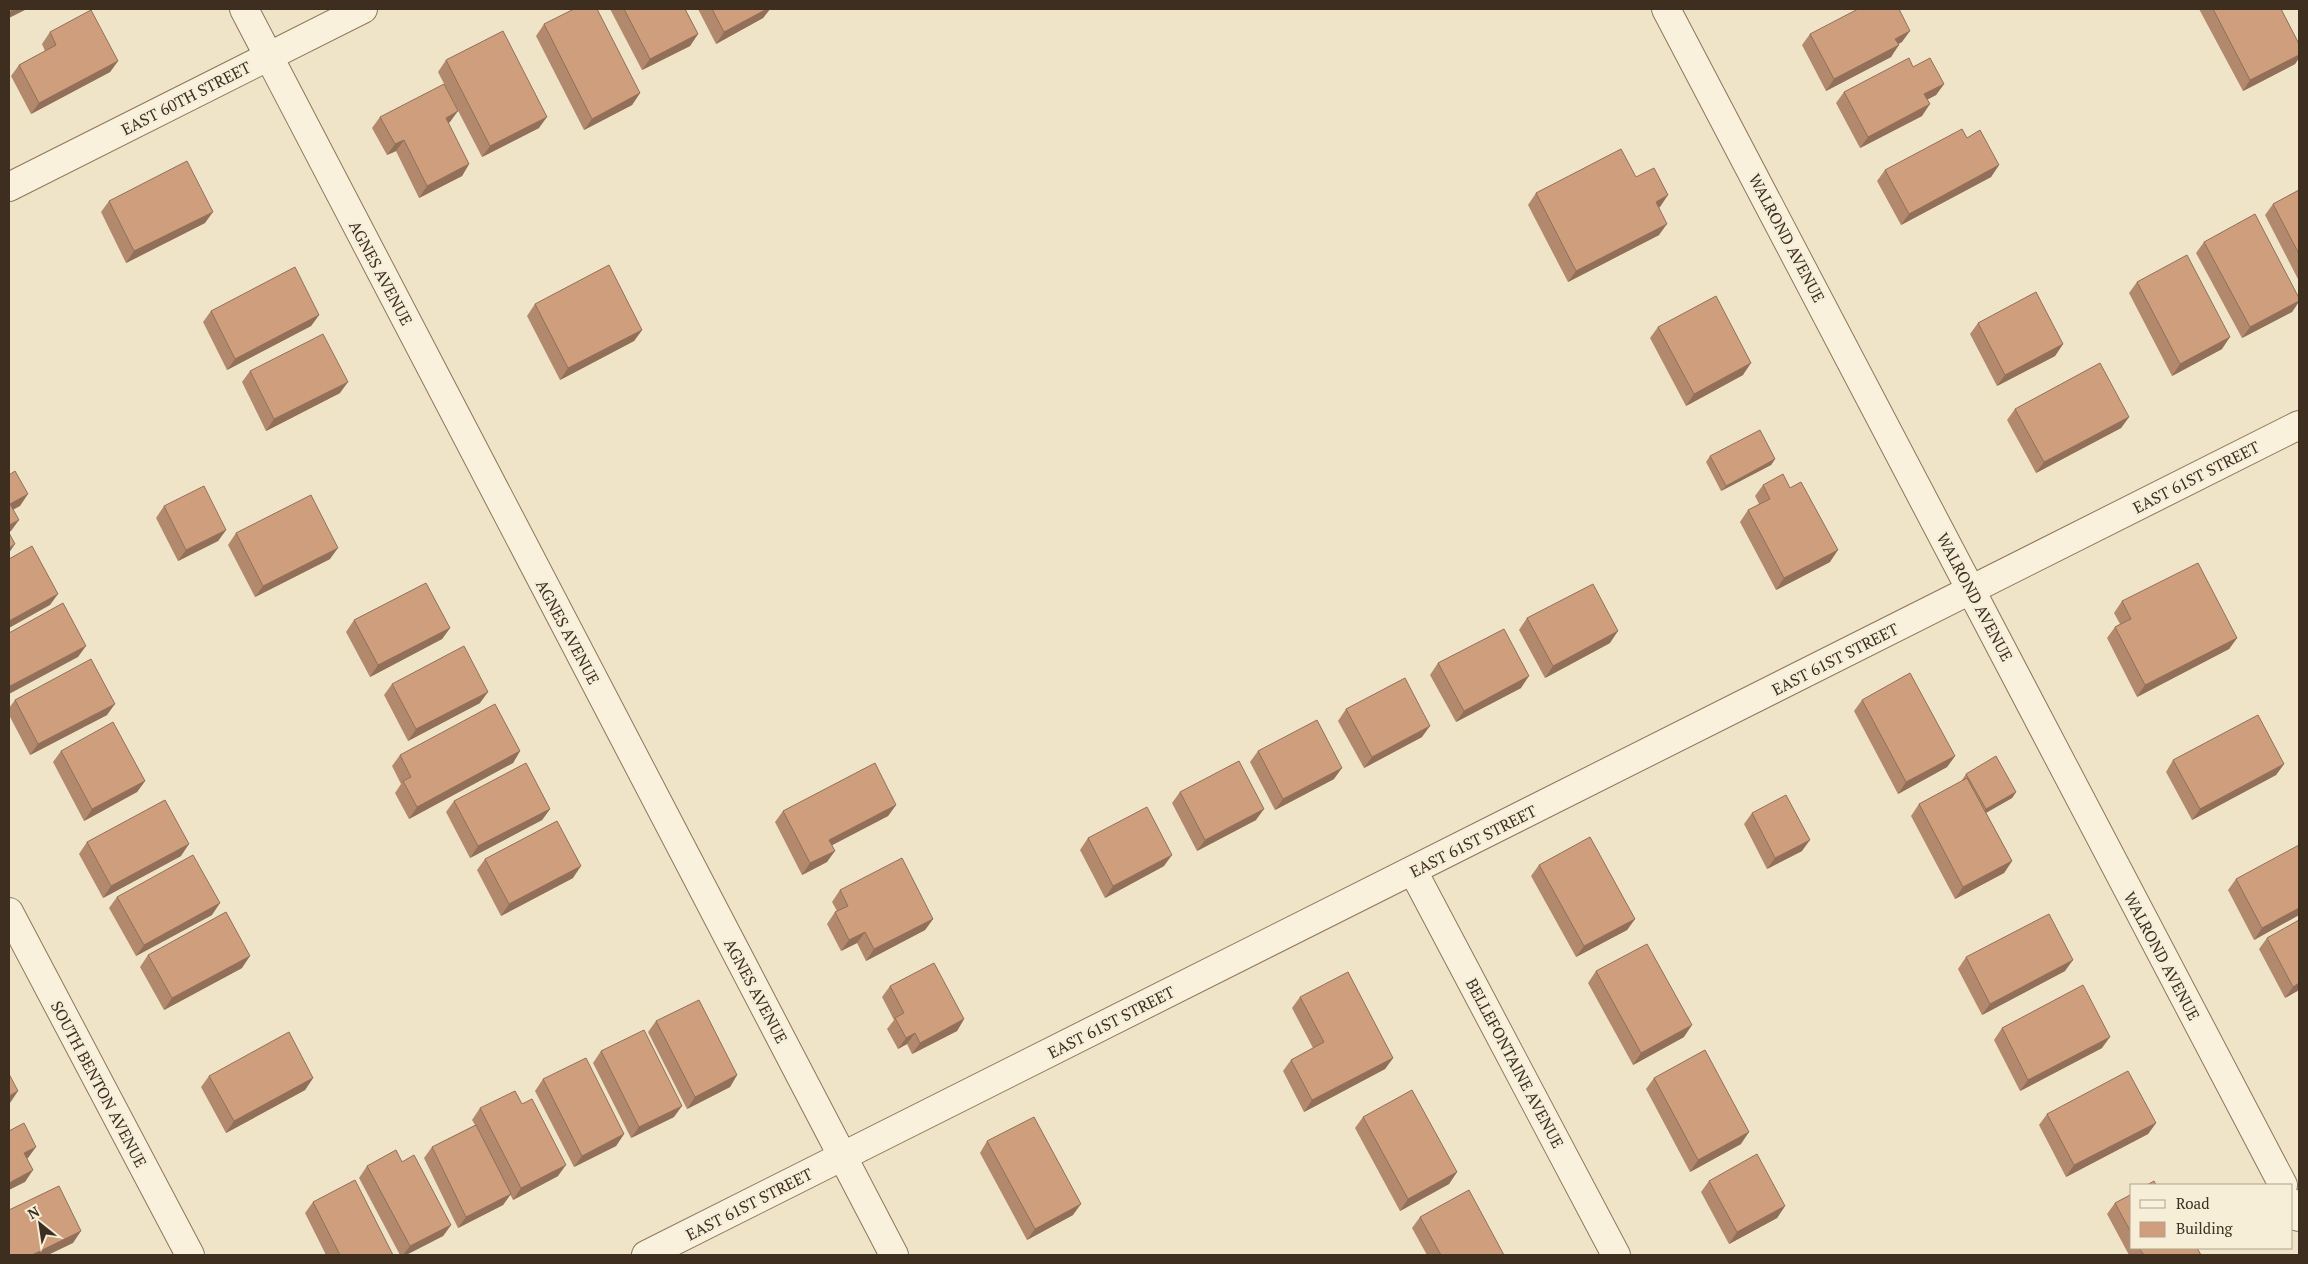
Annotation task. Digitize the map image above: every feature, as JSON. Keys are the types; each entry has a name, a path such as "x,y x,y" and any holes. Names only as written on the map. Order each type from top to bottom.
{"street":[{"name":"AGNES AVENUE","path":"244,9 894,1255"},
{"name":"EAST 60TH STREET","path":"9,187 363,9"},
{"name":"WALROND AVENUE","path":"1666,9 2282,1184"},
{"name":"EAST 61ST STREET","path":"646,1255 2299,425"},
{"name":"BELLEFONTAINE AVENUE","path":"1413,871 1616,1255"},
{"name":"SOUTH BENTON AVENUE","path":"9,912 190,1255"},
{"path":"2293,1204 2299,1217"}],"building":[{"path":"574,9 597,9 640,93 592,119 544,24"},
{"path":"624,9 685,9 698,34 650,59"},
{"path":"712,9 767,9 724,32"},
{"path":"1858,9 1899,9 1910,31 1895,39 1899,45 1834,79 1810,34"},
{"path":"2213,9 2281,9 2299,44 2299,55 2250,80"},
{"path":"91,10 118,61 39,103 19,65 56,45 50,32"},
{"path":"503,31 547,117 490,146 446,60"},
{"path":"1909,58 1913,67 1930,58 1944,84 1924,94 1930,104 1868,137 1844,92"},
{"path":"444,84 458,111 446,118 469,164 427,186 404,140 395,144 380,117"},
{"path":"1962,129 1967,138 1980,130 1999,165 1909,214 1885,170"},
{"path":"1621,149 1636,177 1654,168 1668,195 1656,202 1667,224 1576,271 1536,193"},
{"path":"187,161 213,212 134,251 109,201"},
{"path":"2299,190 2299,254 2273,204"},
{"path":"2255,214 2299,301 2250,327 2204,242"},
{"path":"2187,255 2230,337 2180,364 2137,282"},
{"path":"609,265 642,330 568,368 535,304"},
{"path":"295,267 319,315 235,359 211,311"},
{"path":"2036,292 2063,344 2005,375 1978,323"},
{"path":"1716,296 1751,363 1694,394 1658,327"},
{"path":"323,334 348,382 274,419 250,371"},
{"path":"2100,363 2129,417 2044,462 2015,409"},
{"path":"1760,430 1775,459 1726,486 1710,456"},
{"path":"15,471 28,494 10,504 19,520 9,525 9,475"},
{"path":"1783,474 1790,488 1801,482 1838,550 1784,578 1748,510 1770,499 1763,485"},
{"path":"204,486 226,530 186,550 164,506"},
{"path":"311,495 338,548 263,586 236,533"},
{"path":"9,533 15,544 9,548"},
{"path":"32,546 58,594 9,621 9,559"},
{"path":"2198,563 2237,638 2145,685 2115,627 2131,619 2122,601"},
{"path":"426,583 450,628 378,665 354,620"},
{"path":"1593,584 1618,631 1553,666 1527,618"},
{"path":"63,603 86,646 10,686 9,633"},
{"path":"1504,629 1529,676 1464,711 1438,663"},
{"path":"464,646 488,692 416,729 392,684"},
{"path":"91,659 115,704 38,744 15,700"},
{"path":"1910,673 1955,756 1906,782 1862,700"},
{"path":"1405,678 1430,726 1372,757 1346,709"},
{"path":"495,704 520,751 417,807 403,781 411,777 400,755"},
{"path":"2258,715 2284,764 2200,809 2173,760"},
{"path":"1317,720 1342,768 1283,799 1258,751"},
{"path":"113,722 145,781 92,809 61,751"},
{"path":"1996,756 2016,792 1986,809 1966,774"},
{"path":"1239,761 1264,809 1205,840 1180,792"},
{"path":"526,763 550,809 478,846 454,801"},
{"path":"875,763 896,805 829,840 835,851 810,863 783,811"},
{"path":"1967,778 2012,861 1963,887 1919,804"},
{"path":"1786,795 1810,840 1775,858 1752,813"},
{"path":"165,800 189,844 111,886 87,842"},
{"path":"1147,807 1172,855 1113,886 1088,838"},
{"path":"557,821 581,866 509,904 485,859"},
{"path":"1590,837 1635,919 1584,946 1539,865"},
{"path":"2299,845 2299,908 2262,928 2236,879"},
{"path":"193,855 220,903 144,945 117,897"},
{"path":"902,858 933,919 874,949 865,932 849,940 835,912 848,906 840,890"},
{"path":"226,912 250,956 172,998 148,955"},
{"path":"2049,914 2073,960 1990,1004 1966,957"},
{"path":"2299,920 2299,983 2293,987 2267,938"},
{"path":"1647,944 1692,1025 1641,1053 1596,971"},
{"path":"934,963 964,1019 920,1043 915,1033 906,1038 895,1018 904,1013 890,986"},
{"path":"1348,972 1393,1058 1312,1100 1291,1060 1324,1042 1300,997"},
{"path":"2083,985 2110,1037 2028,1080 2002,1028"},
{"path":"699,1000 737,1075 695,1097 656,1021"},
{"path":"644,1030 682,1106 639,1127 601,1051"},
{"path":"289,1032 313,1078 234,1121 209,1076"},
{"path":"1705,1050 1749,1132 1698,1160 1654,1078"},
{"path":"586,1058 624,1134 582,1156 543,1079"},
{"path":"2128,1071 2156,1123 2074,1165 2047,1114"},
{"path":"9,1074 18,1091 9,1096"},
{"path":"1412,1090 1457,1172 1408,1199 1363,1117"},
{"path":"515,1091 522,1104 532,1099 566,1165 521,1188 480,1108"},
{"path":"1034,1117 1081,1204 1035,1229 987,1141"},
{"path":"24,1123 36,1147 24,1153 33,1170 9,1183 9,1131"},
{"path":"476,1125 511,1194 466,1217 432,1147"},
{"path":"396,1150 402,1162 414,1155 451,1225 410,1246 367,1166"},
{"path":"1757,1154 1785,1206 1737,1232 1709,1181"},
{"path":"355,1180 393,1255 340,1255 313,1202"},
{"path":"59,1186 81,1231 32,1255 9,1255 9,1210"},
{"path":"1469,1190 1504,1255 1441,1255 1420,1217"},
{"path":"2130,1195 2130,1230 2115,1203"},
{"path":"2140,1249 2198,1249 2201,1255 2144,1255"}]}
